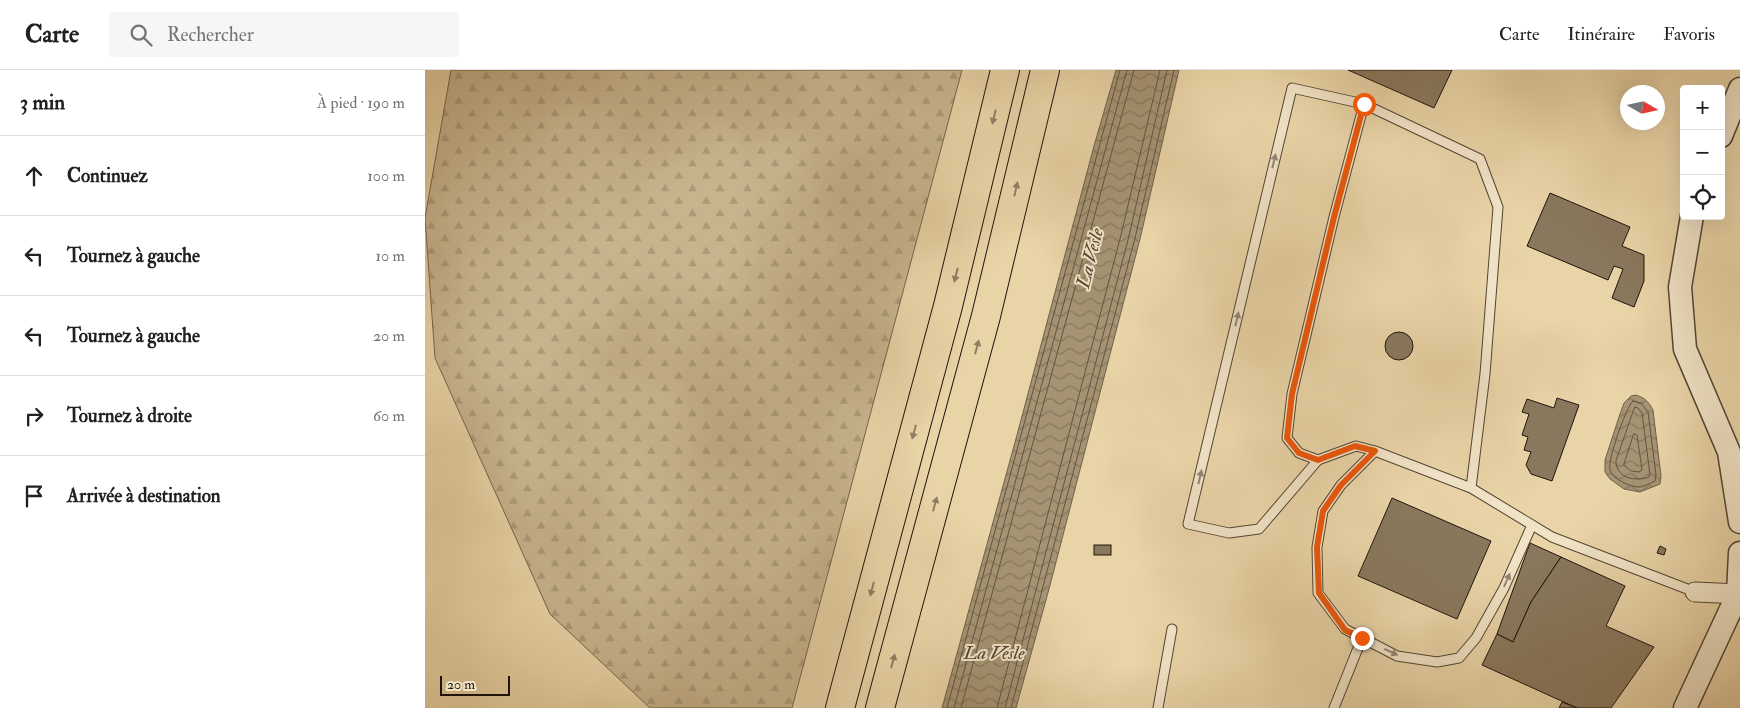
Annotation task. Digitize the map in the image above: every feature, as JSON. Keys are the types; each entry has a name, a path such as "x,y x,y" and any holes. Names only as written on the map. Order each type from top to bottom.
{"highway":[{"path":"840,708 948,306 1005,70"},
{"path":"880,708 986,316 1045,70"}],"street":[{"path":"1723,130 1740,88"},
{"path":"1692,220 1680,287 1685,349 1729,452 1740,522"},
{"path":"1685,708 1739,594 1740,553"},
{"path":"1695,592 1739,594"}],"lane":[{"path":"1471,488 1485,374 1498,207 1480,159 1364,104 1291,88 1189,524 1229,533 1259,529 1318,460 1355,446 1375,451 1471,488 1552,537 1695,592"},
{"path":"1318,460 1299,453 1287,438 1292,394 1334,217 1364,104"},
{"path":"1375,451 1341,485 1323,511 1317,547 1319,593 1345,630 1397,656 1437,662 1459,658 1476,638 1504,588 1532,525"},
{"path":"1158,708 1172,629"},
{"path":"1334,708 1362,638"}],"green space":[{"path":"451,70 962,70 792,708 650,708 550,614 435,358 425,218"}],"water":[{"name":"La Vesle","path":"1116,70 1179,70 1140,239 1049,589 1016,708 942,708 1094,146"},
{"path":"1631,396 1642,397 1653,410 1661,476 1660,484 1640,492 1624,489 1610,479 1605,472 1605,460 1624,403"}],"building":[{"path":"1348,70 1452,70 1434,108"},
{"path":"1550,193 1630,227 1622,246 1644,255 1644,281 1634,307 1612,298 1623,269 1614,266 1608,280 1527,246"},
{"path":"1399,332 1409,336 1413,346 1409,356 1399,360 1389,356 1385,346 1389,336"},
{"path":"1557,398 1579,405 1552,481 1531,474 1526,465 1531,452 1524,450 1528,437 1522,435 1529,414 1522,412 1527,399 1554,408"},
{"path":"1392,498 1491,541 1457,619 1358,576"},
{"path":"1530,543 1561,557 1531,602 1513,642 1497,634"},
{"path":"1094,545 1111,545 1111,555 1094,555"},
{"path":"1660,546 1666,549 1664,555 1657,553"},
{"path":"1561,557 1625,586 1606,626 1654,647 1611,708 1577,708 1482,665 1497,634 1513,642 1531,602"},
{"path":"1562,702 1577,708 1559,708"}],"route":[{"path":"1362,638 1345,630 1319,593 1317,547 1323,511 1341,485 1375,451 1355,446 1318,460 1299,453 1287,438 1292,394 1334,217 1364,104"}]}
